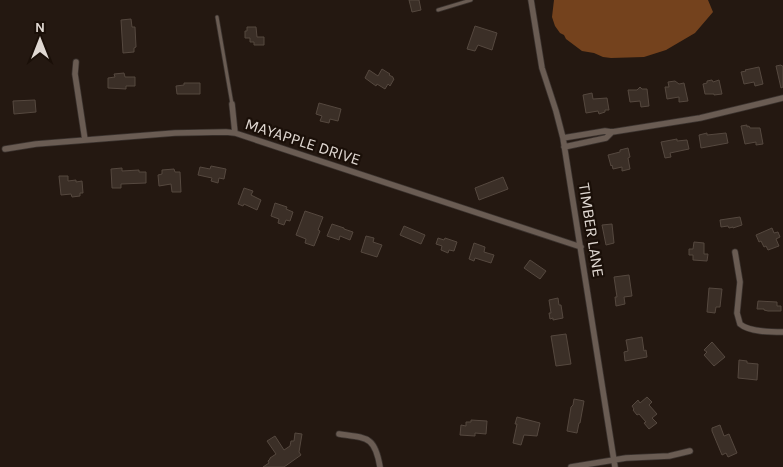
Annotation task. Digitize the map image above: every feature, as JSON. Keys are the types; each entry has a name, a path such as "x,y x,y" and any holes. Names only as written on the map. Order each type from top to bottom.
{"street":[{"name":"TIMBER LANE","path":"531,0 542,68 563,138 614,464"},
{"path":"76,62 75,74 85,140"},
{"path":"563,138 700,118 783,98"},
{"path":"232,104 235,132"},
{"name":"MAYAPPLE DRIVE","path":"5,149 36,144 175,133 235,132 581,247"},
{"path":"564,147 606,138 612,132"},
{"path":"735,252 740,282 737,313 740,324 754,330 783,332"},
{"path":"339,434 366,438 373,443 378,453 380,467"},
{"path":"571,467 614,464 690,451"}],"lane":[{"path":"438,10 471,0"},
{"path":"216,17 232,104"}],"shaded area":[{"path":"554,0 708,0 713,12 695,33 666,50 644,57 611,58 582,51 560,33 552,17"}],"building":[{"path":"409,0 419,0 421,10 412,12"},
{"path":"131,19 132,27 135,27 136,47 134,52 123,53 121,20"},
{"path":"475,26 497,33 492,50 478,45 475,51 467,49"},
{"path":"247,27 256,27 257,37 264,37 264,45 254,45 254,42 250,42 250,38 245,38"},
{"path":"776,66 783,66 783,87 781,88"},
{"path":"759,67 763,84 755,86 754,82 744,84 741,72"},
{"path":"382,69 394,79 390,86 388,84 385,89 377,84 376,86 365,78 369,70 378,76"},
{"path":"124,73 125,77 135,77 135,86 126,86 126,89 108,88 108,78 115,77 114,74"},
{"path":"712,80 713,82 719,80 722,94 705,94 703,84"},
{"path":"675,81 679,84 684,83 688,101 679,102 679,97 667,99 665,87 669,87 668,82"},
{"path":"184,83 200,83 200,94 177,94 176,86 184,85"},
{"path":"640,87 647,89 649,106 641,107 640,101 630,102 628,90 637,90"},
{"path":"592,93 593,99 607,98 609,110 599,114 598,111 586,113 583,95"},
{"path":"35,100 36,112 14,114 13,101"},
{"path":"319,103 341,109 338,121 330,119 329,123 320,121 322,116 316,114"},
{"path":"747,125 750,128 760,128 763,144 756,145 756,142 745,144 741,126"},
{"path":"707,133 707,135 726,133 728,143 701,148 699,135"},
{"path":"677,139 677,141 687,140 689,149 670,153 671,157 665,158 661,142"},
{"path":"628,148 630,169 622,171 622,167 613,169 608,155"},
{"path":"211,166 226,169 224,179 219,178 218,183 211,181 212,178 198,175 200,167 210,169"},
{"path":"122,168 122,171 139,170 139,172 146,172 146,183 121,184 121,188 112,188 111,169"},
{"path":"174,169 175,172 180,172 181,192 172,192 171,184 159,186 158,175 162,174 162,170"},
{"path":"59,176 68,176 68,181 82,181 83,193 80,193 80,196 72,197 71,194 61,195"},
{"path":"503,177 508,189 479,200 475,188"},
{"path":"244,188 253,191 251,195 261,200 257,210 244,204 243,206 238,204"},
{"path":"275,203 287,207 286,209 293,212 290,221 286,220 284,225 278,223 279,219 271,216"},
{"path":"305,211 323,217 314,246 305,243 306,239 296,235"},
{"path":"740,217 742,225 733,228 728,226 721,227 720,220"},
{"path":"332,224 353,232 350,240 340,236 339,240 327,236"},
{"path":"612,224 614,243 606,245 602,225"},
{"path":"404,226 425,235 421,244 400,235"},
{"path":"772,228 774,233 778,232 780,237 776,239 779,246 768,250 761,241 759,242 756,235"},
{"path":"366,236 374,238 373,242 382,245 377,257 361,252"},
{"path":"438,238 457,242 454,251 449,250 448,253 441,250 442,246 436,244"},
{"path":"694,242 704,243 704,254 708,254 707,261 693,260 693,255 689,255 689,249 693,249"},
{"path":"474,243 485,247 484,252 494,255 491,263 475,258 474,261 469,259"},
{"path":"530,260 546,271 540,279 524,268"},
{"path":"629,275 632,296 624,297 625,304 616,306 615,297 617,297 614,277"},
{"path":"709,288 722,289 720,307 716,307 715,313 707,312"},
{"path":"558,298 563,318 553,320 553,318 550,319 549,300"},
{"path":"758,301 777,302 777,306 781,306 781,311 757,309"},
{"path":"566,334 571,364 556,366 551,336"},
{"path":"642,337 647,357 625,361 624,352 628,351 626,340"},
{"path":"712,342 725,357 714,366 704,355 707,352 704,350"},
{"path":"739,360 758,364 757,380 738,378"},
{"path":"647,397 652,402 649,405 657,414 652,418 657,423 649,429 644,423 646,422 639,414 637,415 632,406 638,400 640,403"},
{"path":"574,399 584,401 577,433 567,431"},
{"path":"517,417 540,423 537,436 524,435 521,445 513,443"},
{"path":"471,420 487,421 486,434 475,433 475,436 460,435 461,425 466,426 466,422 471,422"},
{"path":"720,425 724,436 729,434 737,453 728,457 726,453 722,455 712,431 712,428"},
{"path":"295,433 302,434 299,452 301,455 284,467 263,467 276,454 267,441 275,436 284,450 290,446 291,441 294,441"}]}
